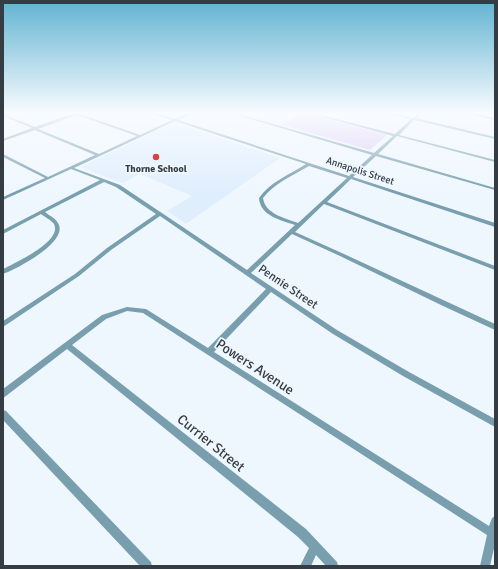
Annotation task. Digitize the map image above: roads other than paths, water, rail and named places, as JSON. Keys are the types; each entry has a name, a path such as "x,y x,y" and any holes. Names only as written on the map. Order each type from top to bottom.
{"street":[{"path":"58,139 98,155"},
{"path":"3,199 133,139"},
{"name":"Annapolis Street","path":"232,139 495,224"},
{"path":"321,139 495,189"},
{"path":"247,273 391,139"},
{"path":"409,139 495,161"},
{"path":"3,155 48,178"},
{"path":"299,225 267,211 262,205 261,198 276,184 295,174 309,164"},
{"name":"Pennie Street","path":"71,168 118,186 335,332 406,374 495,423"},
{"path":"3,232 104,180"},
{"path":"323,202 495,268"},
{"path":"5,271 44,248 54,239 58,232 57,225 53,220 41,212"},
{"path":"3,324 78,275 109,249 160,214"},
{"path":"292,232 339,252 430,299 495,327"},
{"path":"209,352 270,288"},
{"name":"Powers Avenue","path":"3,394 108,315 120,310 132,309 151,315 494,534"},
{"name":"Currier Street","path":"67,345 286,520 333,566"},
{"path":"3,414 147,566"},
{"path":"485,566 494,534 495,522"},
{"path":"305,566 314,546"}],"place":[{"name":"Thorne School","path":"156,157"}]}
